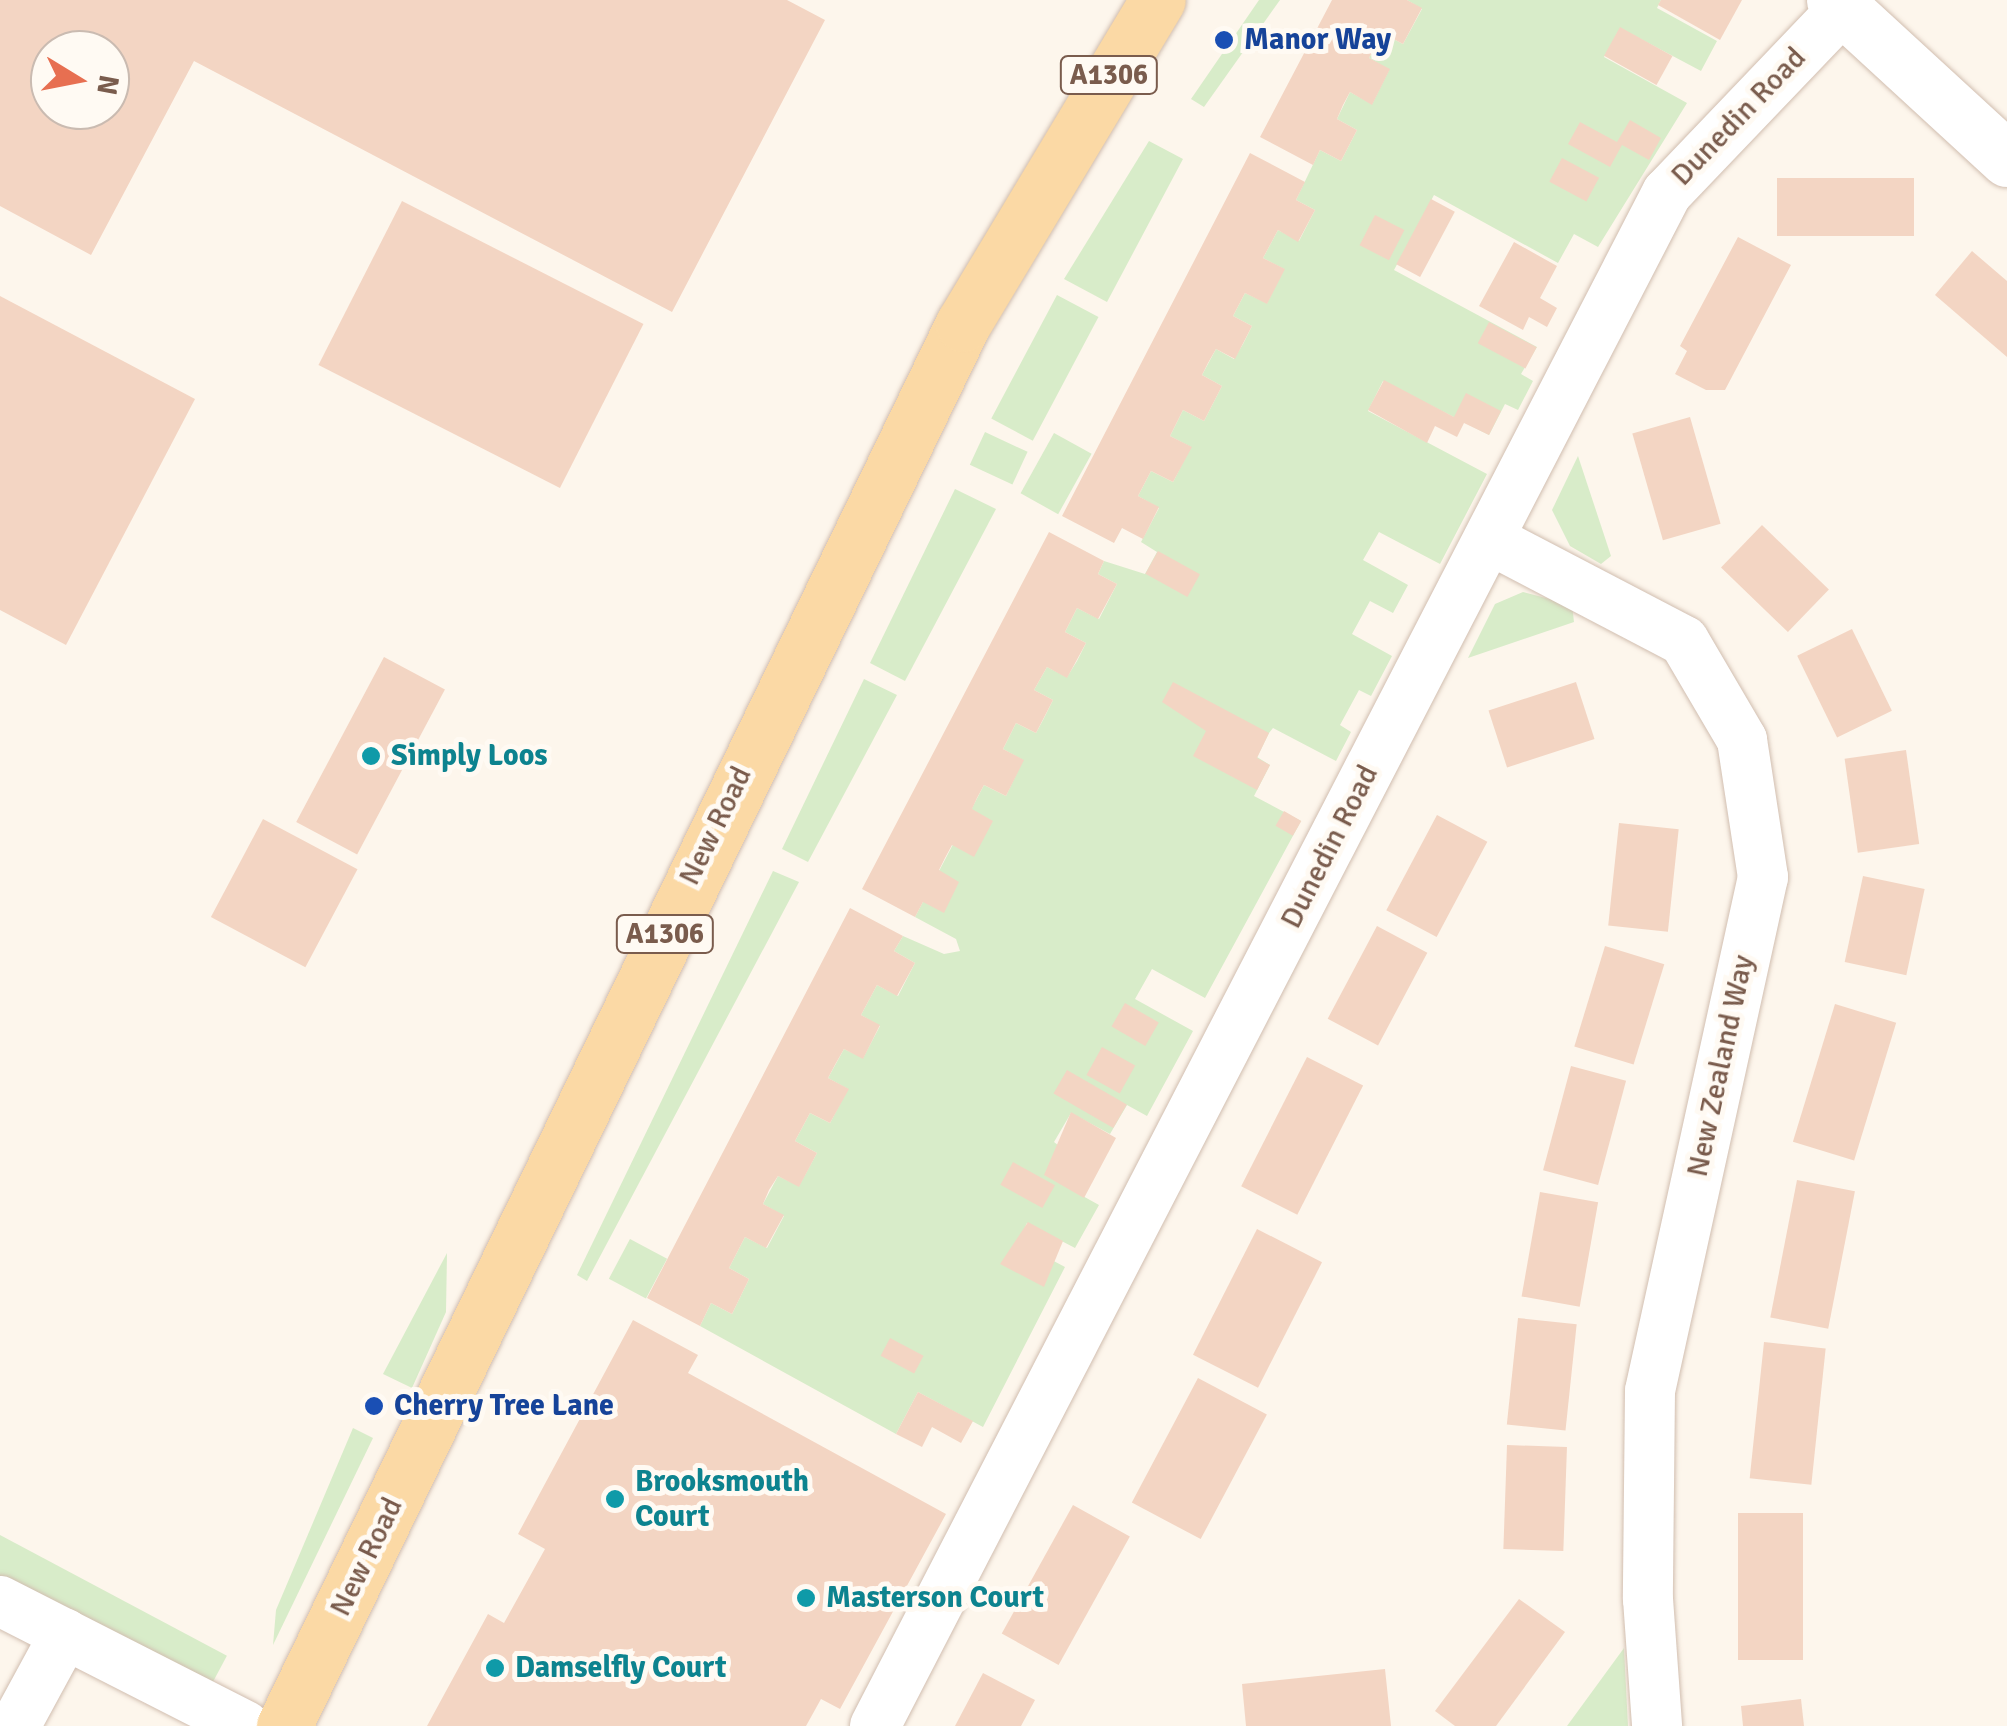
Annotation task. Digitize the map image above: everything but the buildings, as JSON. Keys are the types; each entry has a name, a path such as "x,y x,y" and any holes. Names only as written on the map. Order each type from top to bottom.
{"main road":[{"name":"New Road","path":"284,1726 963,324 1158,0"}],"street":[{"path":"1838,4 2007,159"},
{"name":"Dunedin Road","path":"875,1726 1666,193 1838,4"},
{"name":"New Zealand Way","path":"1488,539 1684,641 1742,740 1763,878 1650,1391 1648,1600 1657,1726"},
{"path":"0,1601 244,1726"},
{"path":"16,1726 65,1634"}],"green space":[{"path":"1259,0 1280,0 1204,107 1191,99"},
{"path":"1407,0 1661,0 1657,8 1717,41 1701,71 1620,28 1604,57 1687,103 1598,247 1574,234 1558,263 1434,195 1394,270 1537,347 1521,374 1533,381 1518,410 1505,404 1489,435 1383,381 1368,411 1487,474 1440,564 1379,532 1363,560 1408,585 1393,613 1370,601 1352,634 1392,656 1371,696 1359,690 1340,725 1351,732 1336,761 1273,728 1269,733 1257,757 1270,765 1254,796 1301,821 1205,998 1152,969 1135,999 1193,1031 1147,1116 1127,1105 1110,1134 1071,1113 1054,1142 1059,1146 1045,1175 1099,1205 1075,1248 1027,1223 1018,1242 1065,1267 983,1427 918,1392 896,1434 700,1326 711,1303 732,1314 749,1279 729,1268 745,1237 767,1248 784,1216 763,1204 778,1176 799,1186 817,1153 795,1141 810,1113 830,1123 848,1089 828,1078 844,1049 863,1058 880,1026 861,1015 877,985 898,996 915,963 894,951 903,936 944,954 960,951 956,939 915,917 984,785 1006,796 1023,760 1003,749 1016,723 1036,733 1043,720 1053,700 1034,690 1047,667 1067,677 1077,661 1086,643 1065,632 1077,608 1099,619 1117,584 1098,574 1104,561 1145,574 1157,552 1141,542 1159,508 1138,496 1151,471 1173,482 1191,447 1170,436 1183,410 1204,421 1222,386 1202,375 1216,349 1234,359 1243,344 1252,326 1233,316 1245,293 1267,303 1284,269 1263,258 1278,230 1299,241 1315,210 1296,200 1320,150 1341,161 1357,130 1337,119 1350,92 1372,104 1389,70 1369,58 1382,33 1403,44 1422,9"},
{"path":"1149,141 1183,159 1107,302 1064,279"},
{"path":"1057,295 1098,317 1033,441 991,419"},
{"path":"985,432 1028,452 1012,484 970,465"},
{"path":"1054,433 1092,454 1058,514 1021,493"},
{"path":"1578,456 1611,556 1601,564 1570,546 1552,510"},
{"path":"955,489 996,509 905,681 870,663"},
{"path":"1523,592 1572,605 1574,622 1468,658 1495,604"},
{"path":"864,679 897,695 808,862 782,849"},
{"path":"773,871 799,882 587,1281 577,1275"},
{"path":"630,1239 667,1259 646,1298 609,1279"},
{"path":"447,1253 446,1312 412,1388 383,1374"},
{"path":"353,1428 373,1438 273,1645 276,1610"},
{"path":"0,1535 227,1656 210,1688 0,1577"},
{"path":"1624,1648 1628,1726 1567,1726"}],"place":[{"name":"Manor Way","path":"1224,40"},
{"name":"Simply Loos","path":"371,756"},
{"name":"Cherry Tree Lane","path":"374,1406"},
{"name":"Brooksmouth Court","path":"615,1499"},
{"name":"Masterson Court","path":"806,1598"},
{"name":"Damselfly Court","path":"495,1668"}]}
